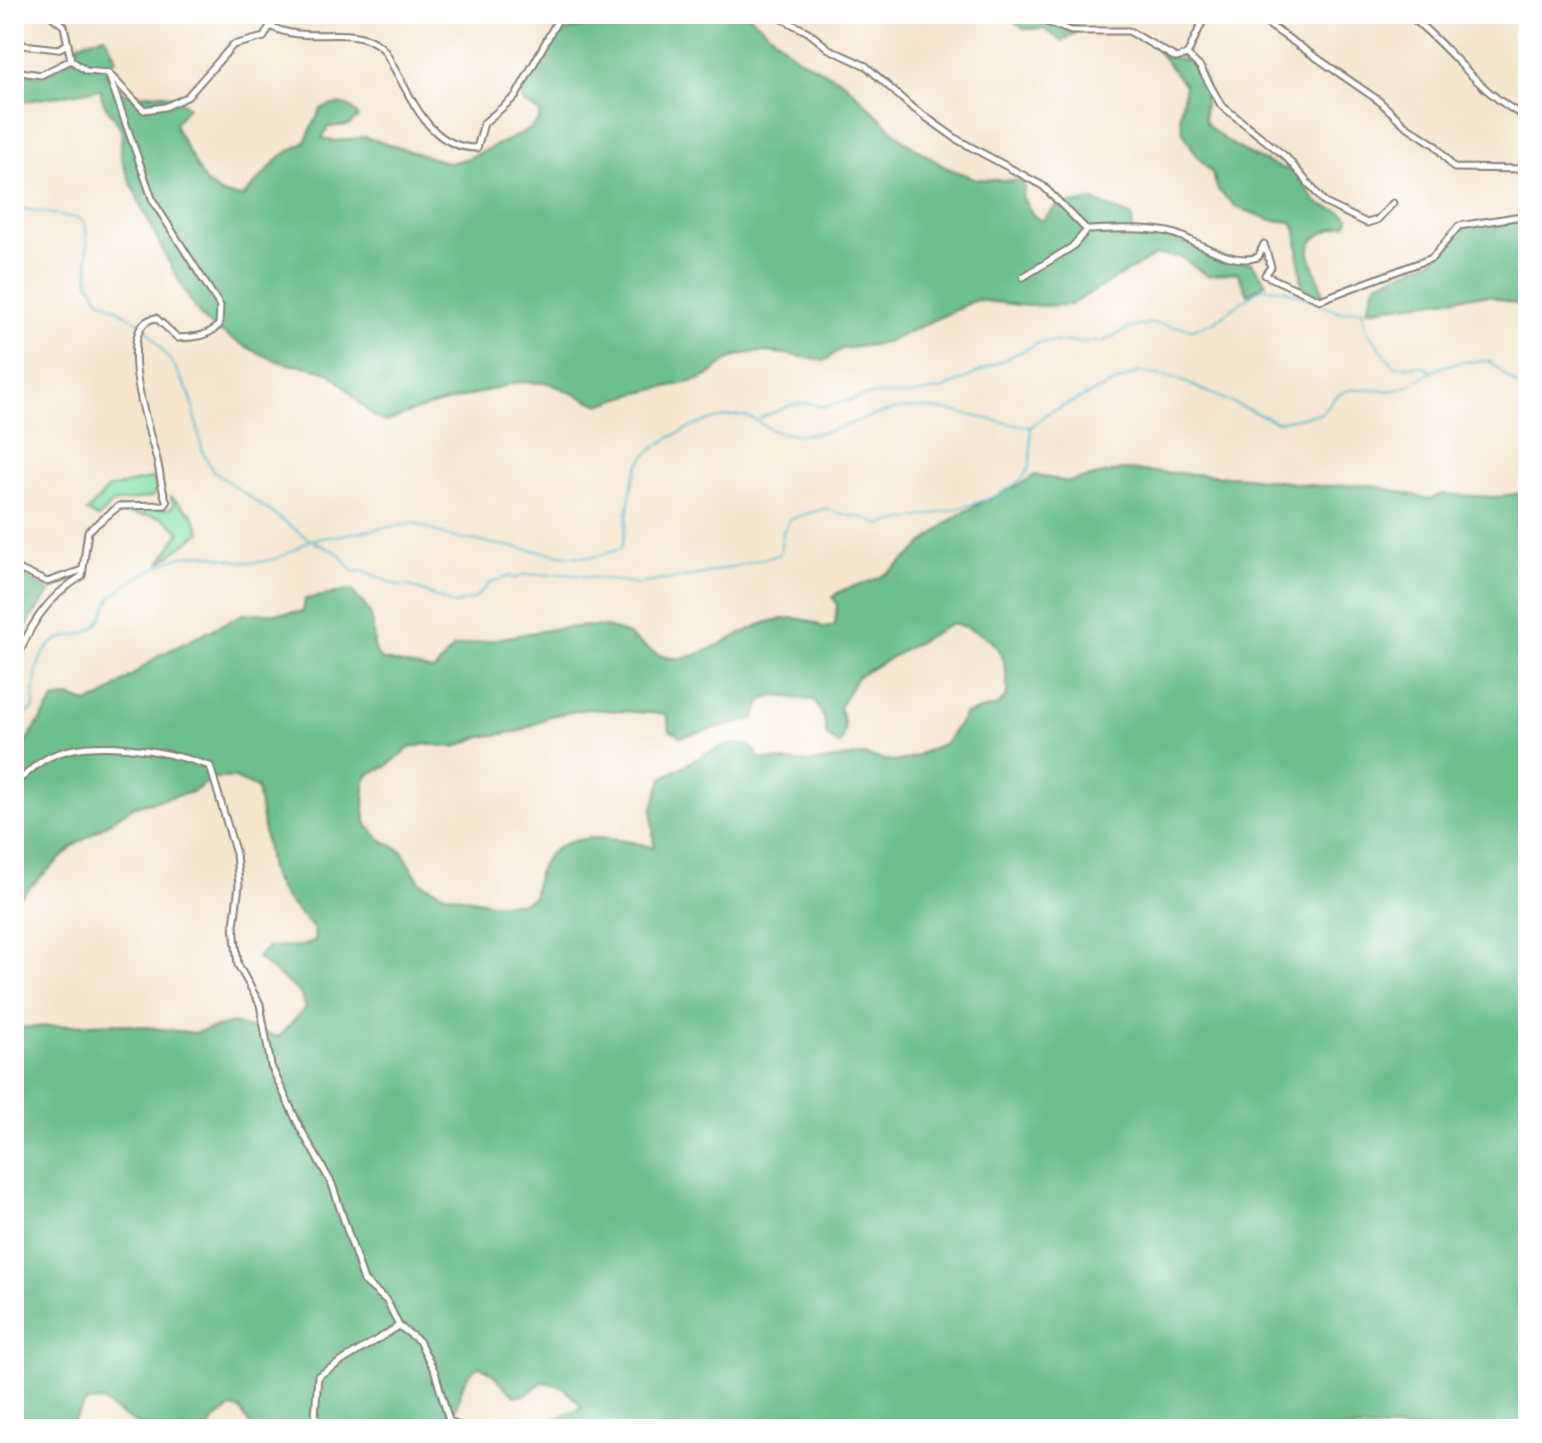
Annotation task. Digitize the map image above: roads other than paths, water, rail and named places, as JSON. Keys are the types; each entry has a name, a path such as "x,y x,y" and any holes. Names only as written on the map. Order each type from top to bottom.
{"street":[{"path":"49,14 64,26 71,60 86,71 108,73 144,110 165,107 187,97 233,45 264,37 276,14"},
{"path":"270,26 282,32 320,38 351,32 382,47 430,130 461,148 477,148 484,123 516,96 561,14"},
{"path":"772,14 808,32 829,49 866,66 909,105 958,140 1043,186 1087,230 1171,233 1219,252 1250,259 1258,257 1264,244 1271,267 1265,275 1320,300 1432,258 1459,226 1528,215"},
{"path":"1025,14 1071,31 1129,31 1155,43 1165,54 1187,55 1200,67 1221,105 1286,157 1325,203 1367,223 1377,220 1393,203"},
{"path":"1187,55 1206,14"},
{"path":"1253,14 1390,109 1405,125 1435,145 1454,168 1528,169"},
{"path":"1407,14 1432,33 1481,88 1528,118"},
{"path":"14,44 58,49 68,44"},
{"path":"14,71 41,75 71,60"},
{"path":"14,668 32,623 47,602 82,576 88,531 111,509 165,505 167,502 137,384 134,347 139,329 149,319 156,318 178,338 209,334 219,325 220,306 153,201 108,73"},
{"path":"1023,277 1072,247 1087,230"},
{"path":"14,567 47,582 83,569"},
{"path":"14,783 44,760 65,752 92,749 155,749 210,766 236,854 239,885 234,926 238,965 260,1004 271,1066 300,1128 332,1184 364,1281 387,1301 399,1326 419,1341 435,1372 449,1421 464,1429"},
{"path":"314,1429 318,1376 399,1326"}],"waterway":[{"path":"14,207 81,219 86,226 89,282 100,299 144,325 175,367 191,397 203,453 213,471 310,540 414,523 447,536 567,556 593,557 621,549 634,476 645,456 685,430 732,416 748,417 774,431 796,434 823,432 888,411 916,408 949,411 1031,427 1046,414 1139,372 1175,378 1277,422 1322,413 1341,393 1360,389 1393,390 1409,386 1443,367 1480,361 1489,361 1528,395"},
{"path":"760,418 792,405 808,403 824,407 869,395 908,395 944,389 1041,342 1102,342 1128,329 1152,323 1192,329 1214,322 1261,288 1283,289 1340,312 1362,309 1366,329 1394,366 1424,366 1431,372"},
{"path":"314,542 338,553 354,572 364,571 453,604 474,599 491,582 511,576 515,579 522,575 567,574 639,584 704,574 780,554 783,532 790,519 827,508 879,525 960,508 1002,493 1028,470 1031,427"},
{"path":"14,722 34,709 37,670 45,651 60,639 94,628 112,597 124,587 168,562 186,556 197,554 248,562 265,561 285,555 309,541"}]}
